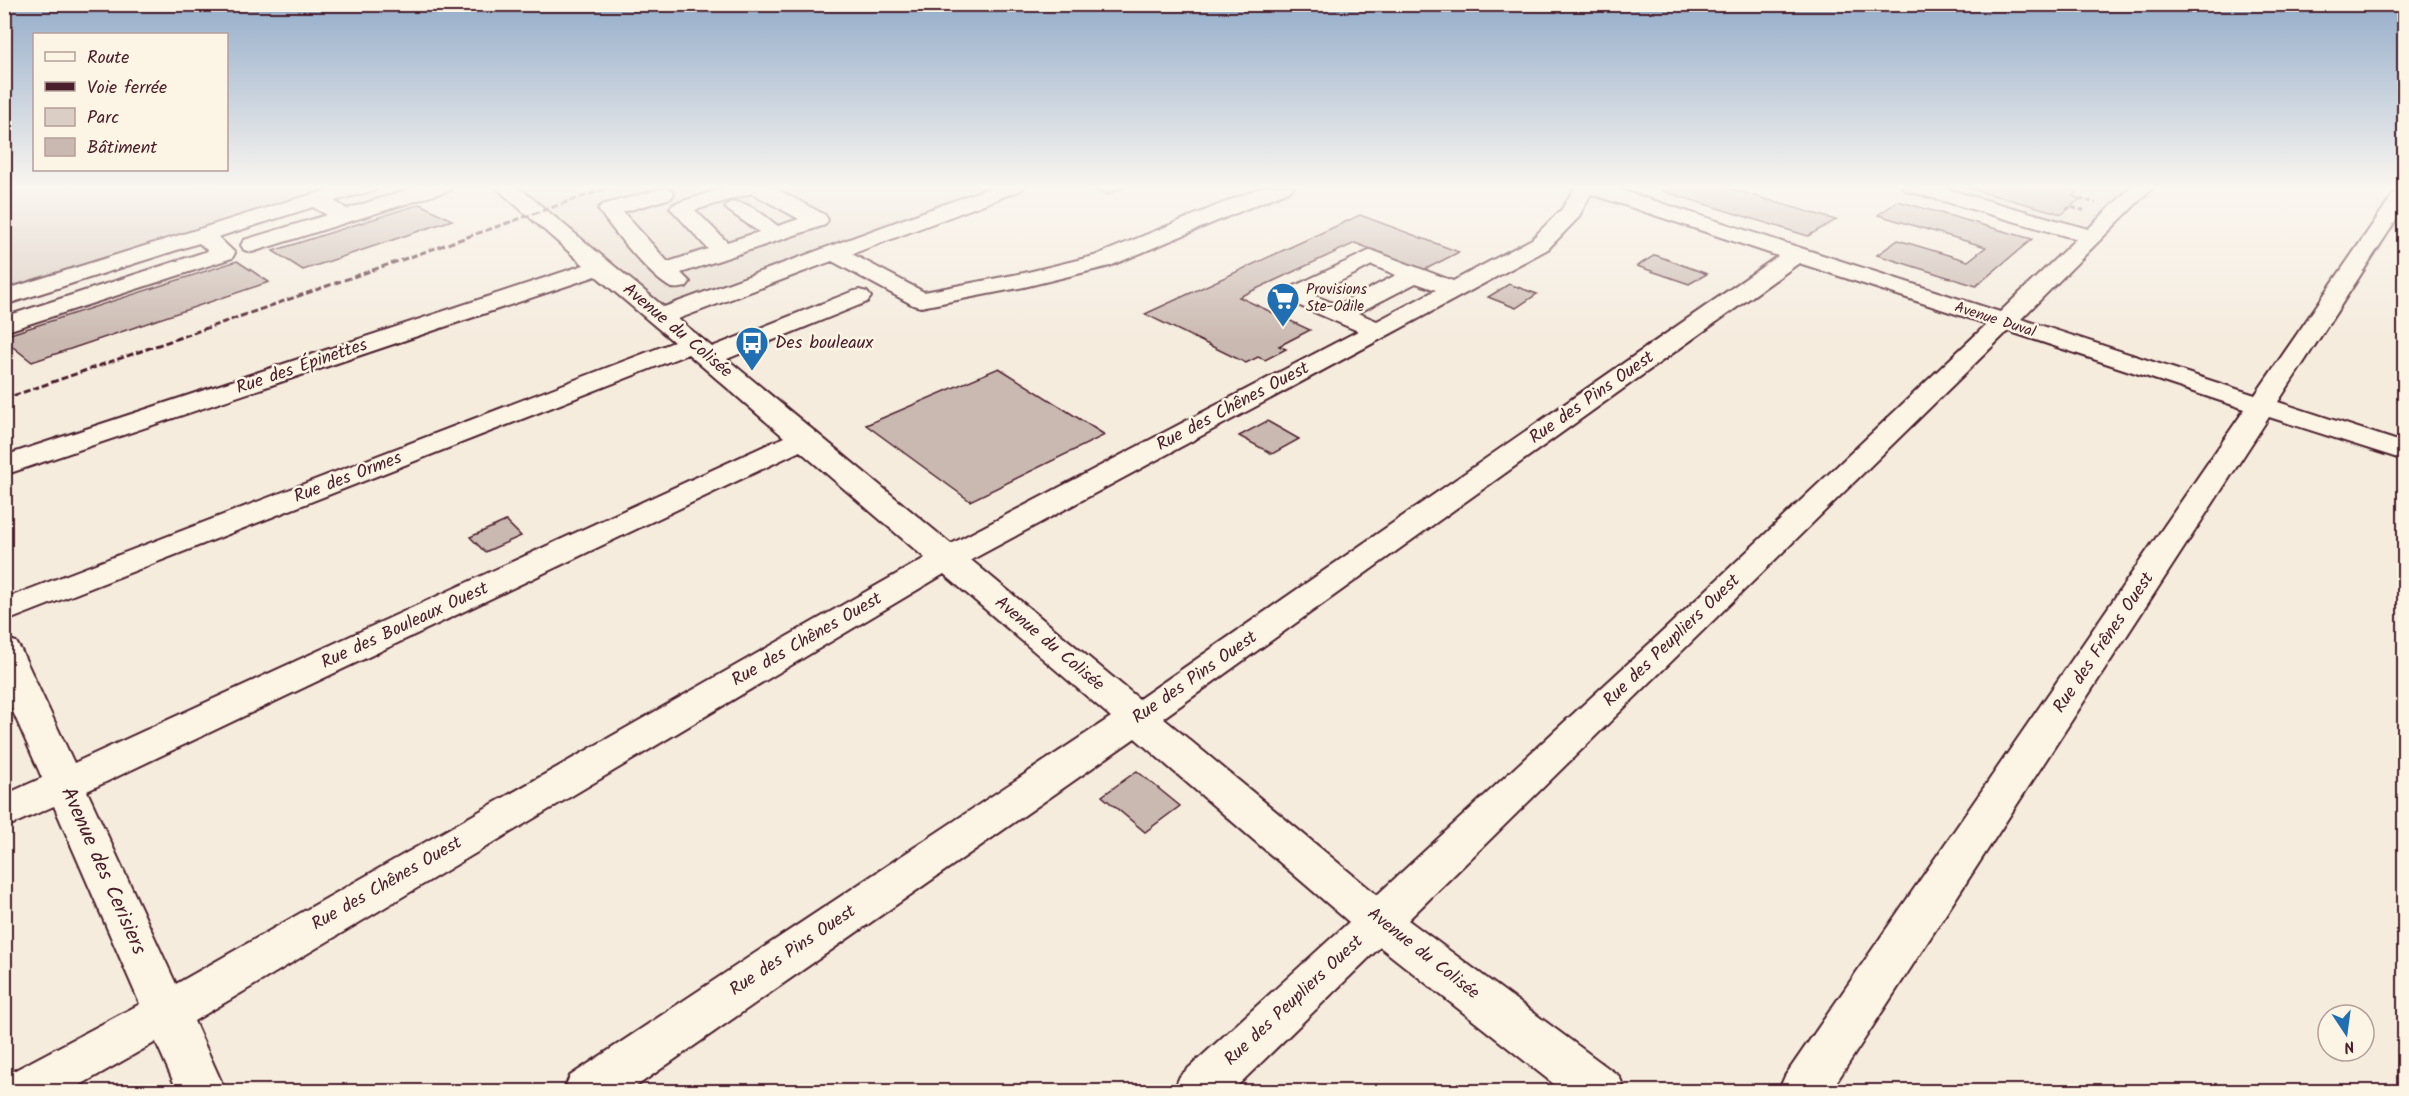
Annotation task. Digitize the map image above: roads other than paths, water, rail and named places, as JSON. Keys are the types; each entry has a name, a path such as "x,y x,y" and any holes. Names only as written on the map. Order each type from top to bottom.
{"street":[{"path":"4,298 196,237"},
{"path":"4,325 224,253 206,237"},
{"path":"252,245 277,237"},
{"name":"Avenue du Colisée","path":"565,237 1379,922 1602,1092"},
{"path":"634,237 663,271 704,300"},
{"path":"710,237 723,250"},
{"path":"663,271 766,237"},
{"path":"846,237 858,244"},
{"path":"660,317 876,237"},
{"path":"834,253 921,300 1024,280 1102,261 1160,237"},
{"name":"Rue des Chênes Ouest","path":"21,1092 167,1013 948,559 1540,244 1547,237"},
{"name":"Avenue Duval","path":"1744,237 2004,324 2404,452"},
{"name":"Rue des Peupliers Ouest","path":"1197,1092 1379,922 2093,237"},
{"name":"Rue des Frênes Ouest","path":"1802,1092 2375,237"},
{"name":"Rue des Pins Ouest","path":"587,1092 1137,718 1796,254"},
{"path":"1377,330 1294,295 1371,257 1454,289"},
{"name":"Rue des Épinettes","path":"4,466 600,267"},
{"path":"1338,314 1414,274"},
{"name":"Rue des Ormes","path":"4,611 700,351 859,297"},
{"name":"Rue des Bouleaux Ouest","path":"4,813 804,438"},
{"name":"Avenue des Cerisiers","path":"4,650 202,1092"}],"railway":[{"path":"4,399 467,237"}],"place":[{"name":"Provisions Ste-Odile","path":"1283,328"},
{"name":"Des bouleaux","path":"752,372"}]}
